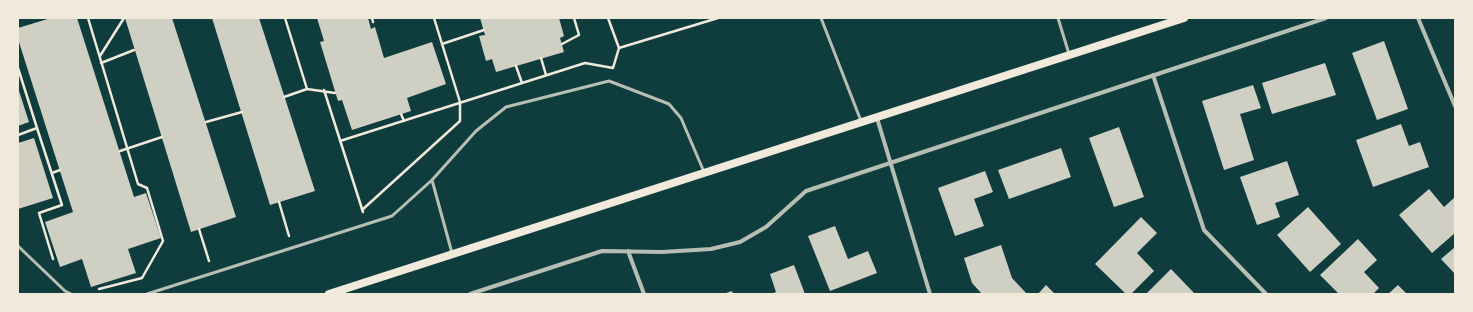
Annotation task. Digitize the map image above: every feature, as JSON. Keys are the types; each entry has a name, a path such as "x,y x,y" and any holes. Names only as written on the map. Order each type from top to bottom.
{"main road":[{"path":"329,294 345,292 452,255 1184,18"}],"street":[{"path":"470,294 602,251 662,252 711,249 740,242 766,227 795,198 806,191 1326,18"},
{"path":"1418,18 1455,106"},
{"path":"1153,75 1204,230 1266,294"},
{"path":"876,118 930,294"},
{"path":"628,251 644,294"}],"lane":[{"path":"822,18 861,123"},
{"path":"1058,18 1070,56"},
{"path":"147,294 293,249 392,216 432,180 476,131 506,107 609,81 669,104 681,118 705,173"},
{"path":"432,180 452,255"},
{"path":"18,246 65,291 71,294"}],"path":[{"path":"88,18 138,184 147,188 164,240 142,278 99,289"},
{"path":"99,56 124,18"},
{"path":"285,18 307,89"},
{"path":"372,18 373,22"},
{"path":"362,210 460,121 460,102 434,18"},
{"path":"562,44 579,36 574,18"},
{"path":"340,141 585,63 613,68 619,48 608,18"},
{"path":"619,48 718,18"},
{"path":"442,44 484,30"},
{"path":"101,63 134,50"},
{"path":"541,58 546,75"},
{"path":"516,66 522,83"},
{"path":"18,68 62,205 39,213 53,259"},
{"path":"284,97 307,89 324,90 335,93"},
{"path":"324,90 367,224"},
{"path":"206,122 242,112"},
{"path":"401,114 404,121"},
{"path":"18,135 37,128"},
{"path":"120,151 162,137"},
{"path":"52,173 60,170"},
{"path":"278,202 293,249"},
{"path":"199,229 209,262"}],"building":[{"path":"51,18 77,18 134,197 146,193 161,238 128,249 136,273 91,287 82,259 60,267 45,222 73,212 18,39 18,28"},
{"path":"125,18 172,18 236,217 191,232"},
{"path":"212,18 259,18 315,191 270,205"},
{"path":"317,18 368,18 371,29 375,27 384,58 432,42 446,84 407,98 411,111 352,130 342,100 338,101 320,42 324,41"},
{"path":"480,18 559,18 564,36 560,38 564,52 496,72 492,59 486,61 479,36 485,35"},
{"path":"1384,41 1408,109 1377,120 1352,53"},
{"path":"1325,63 1336,95 1272,114 1262,83"},
{"path":"1253,85 1261,108 1240,114 1254,160 1224,170 1202,101"},
{"path":"18,88 29,122 18,126"},
{"path":"1401,124 1409,146 1420,142 1429,167 1373,187 1356,140"},
{"path":"1119,127 1144,197 1114,207 1089,138"},
{"path":"34,138 53,198 18,209 18,143"},
{"path":"1061,148 1071,177 1009,199 998,170"},
{"path":"1287,161 1299,195 1275,203 1280,217 1257,225 1240,177"},
{"path":"985,171 993,192 974,199 984,226 955,236 938,188"},
{"path":"1429,189 1444,207 1455,197 1455,233 1432,253 1399,215"},
{"path":"1308,207 1341,244 1310,272 1277,235"},
{"path":"1141,217 1157,233 1137,253 1154,271 1131,294 1126,294 1095,264"},
{"path":"835,226 848,259 868,251 877,273 830,291 808,236"},
{"path":"1358,239 1377,260 1364,272 1379,288 1373,294 1339,294 1320,275"},
{"path":"1001,245 1012,278 1027,294 982,294 972,283 964,258"},
{"path":"1455,247 1455,274 1441,259"},
{"path":"794,265 805,294 771,294 776,292 770,274"},
{"path":"1171,269 1195,294 1146,294"},
{"path":"1046,285 1055,294 1038,294"},
{"path":"1398,285 1407,294 1388,294"},
{"path":"732,291 733,294 723,294"}]}
